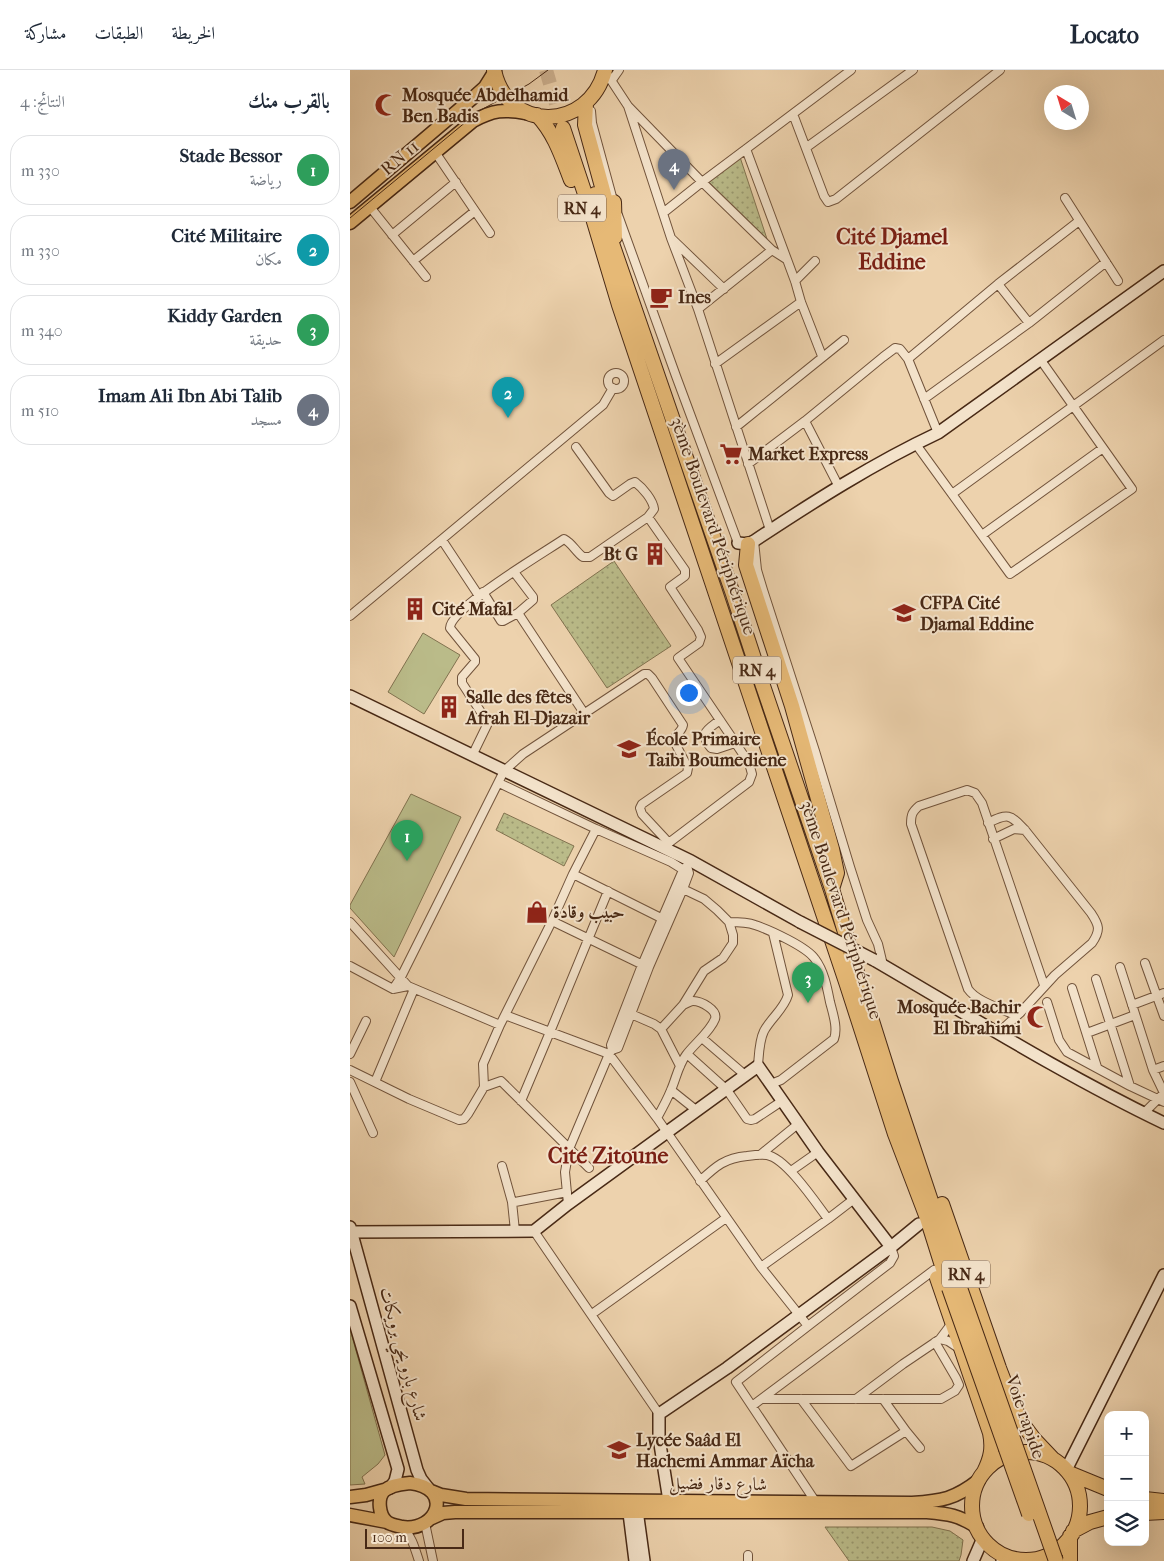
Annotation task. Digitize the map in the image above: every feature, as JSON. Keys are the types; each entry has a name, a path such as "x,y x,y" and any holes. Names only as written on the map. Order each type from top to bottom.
{"highway":[{"path":"495,71 499,86 516,105 533,114 548,117 568,114 578,109 588,101 610,73"},
{"name":"RN 4","path":"588,101 585,125 609,211 617,260"},
{"name":"RN 4","path":"533,114 547,126 559,149 619,305"},
{"name":"3ème Boulevard Périphérique","path":"567,127 617,260 733,594 832,889 954,1287 895,1134 847,985 619,305 567,127"},
{"path":"614,202 614,237"},
{"path":"747,543 746,565 792,706 819,800 837,873 832,889"},
{"name":"3ème Boulevard Périphérique","path":"891,1082 920,1143 1014,1407 1024,1426 1054,1459"},
{"name":"3ème Boulevard Périphérique","path":"895,1134 902,1169 919,1224 990,1433 992,1445 989,1462 981,1476"},
{"name":"Voie rapide","path":"954,1287 1046,1561"},
{"name":"Voie rapide","path":"954,1287 1056,1561"},
{"path":"1104,1487 1068,1471 1054,1459 1040,1454 1021,1452 1009,1454 995,1461 981,1476 972,1505 974,1521 989,1545 1002,1554 1017,1560 1036,1559 1046,1555 1060,1548 1072,1534 1090,1522 1104,1518"},
{"path":"1068,1471 1075,1484 1079,1501 1078,1519 1072,1534 1070,1561"},
{"path":"1149,1499 1164,1501"},
{"path":"1149,1513 1164,1512"}],"main road":[{"name":"RN 11","path":"350,202 485,87 495,71"},
{"name":"RN 11","path":"350,223 473,121 485,114 497,111 510,110 533,114"},
{"name":"شارع دقار فضيل","path":"430,1490 451,1497 466,1499 632,1506 820,1507 937,1502 959,1494 981,1476"},
{"path":"350,1497 366,1495 410,1483 418,1484 430,1490 436,1501 436,1508 428,1520 414,1527 403,1527 350,1515"},
{"path":"387,1489 381,1497 380,1503 382,1517 387,1522"},
{"name":"شارع دقار فضيل","path":"428,1520 443,1513 455,1512 632,1506 669,1501 948,1514 961,1518 980,1533"}],"street":[{"path":"663,213 851,70"},
{"path":"807,148 913,70"},
{"path":"793,114 828,202 836,199 1000,70"},
{"path":"610,73 628,106 671,238 698,309 770,530"},
{"path":"588,101 592,123 614,202 673,368 757,570 850,867 878,944 879,963"},
{"path":"628,106 772,250 786,259"},
{"path":"746,149 822,356"},
{"path":"434,152 490,233"},
{"path":"392,235 456,182"},
{"path":"1065,198 1118,281"},
{"path":"370,207 426,277"},
{"path":"413,261 475,211"},
{"path":"908,359 998,284 1080,220"},
{"path":"671,238 724,288"},
{"path":"698,309 772,250"},
{"path":"795,281 815,261"},
{"path":"924,399 1029,323 1106,262"},
{"path":"747,543 839,487 938,433 1164,271"},
{"path":"998,284 1029,323"},
{"path":"715,364 801,302"},
{"path":"736,427 844,340"},
{"path":"952,494 1164,340"},
{"path":"748,464 894,349 898,348 908,359 938,433"},
{"path":"915,444 1010,574 1132,489 1040,359"},
{"path":"350,616 603,405 613,388"},
{"path":"805,421 839,487"},
{"path":"472,756 488,723 462,683 462,676 475,662 475,659 450,628 450,624 481,594 564,539 583,557 590,557 648,517 654,509 640,486 635,482 613,496 609,493 576,447"},
{"path":"982,535 1102,448"},
{"path":"648,517 685,570 685,576 670,587 698,630 700,637 700,643 678,658 749,763 752,774 749,782 666,845"},
{"path":"442,540 501,621 518,613 532,602 533,597 514,572"},
{"path":"518,613 584,713"},
{"path":"393,989 401,977 504,771 523,754 644,674 648,674 652,678 681,722 683,728 674,738 674,742 688,768 687,773 642,804 640,808 642,814 666,845 687,868"},
{"path":"351,700 666,845"},
{"path":"720,720 706,731 705,741 711,748 717,749 735,742"},
{"path":"499,783 596,829 687,868 800,922 879,963 1065,1073 1164,1123"},
{"path":"1017,1016 973,996 968,989 911,824 911,816 919,806 967,790 975,793 982,802 1044,985"},
{"path":"988,824 1002,816 1007,816 1025,830 1091,913 1098,929 1092,943 1044,985 1017,1016 998,1033"},
{"path":"350,1070 444,1115 459,1120 464,1119 484,1087 483,1064 500,1025 596,829"},
{"path":"993,838 1014,829 1025,830"},
{"path":"568,1204 564,1172 569,1149 611,1052 611,1045 683,889 687,868"},
{"path":"611,1052 618,1048 631,1014 661,918 687,868"},
{"path":"573,874 661,918"},
{"path":"661,1029 683,1005 704,971 727,954 733,943 733,935 728,922 717,910 704,899 683,889"},
{"path":"520,1101 608,891"},
{"path":"552,921 646,966"},
{"path":"350,922 411,987 500,1025"},
{"path":"728,922 742,922 755,925 807,951 818,963 826,982 835,1022 836,1034 834,1039 781,1080 771,1084"},
{"path":"736,1382 890,1263 894,1256 891,1247 818,1152 758,1066 763,1033 785,1003 788,995 773,933"},
{"path":"1145,963 1160,994 1164,1016"},
{"path":"350,966 393,989 411,987"},
{"path":"1120,967 1163,1096"},
{"path":"1096,979 1130,1086"},
{"path":"375,1082 411,987"},
{"path":"1072,988 1096,1067"},
{"path":"1132,1005 1160,994"},
{"path":"657,1118 687,1054 702,1038 715,1019 715,1014 708,1006 700,1002 692,1001 683,1005"},
{"path":"1047,1002 1059,1040 1068,1052 1130,1086 1163,1096"},
{"path":"631,1014 661,1029 680,1066"},
{"path":"505,1015 611,1052 761,1267 808,1326"},
{"path":"1087,1033 1135,1015"},
{"path":"350,1054 366,1021"},
{"path":"702,1038 745,1075"},
{"path":"687,1054 727,1090 747,1118 751,1120 761,1116 782,1101"},
{"path":"350,1230 534,1231 568,1204 758,1066"},
{"path":"1153,1070 1164,1066"},
{"path":"484,1087 502,1081 589,1168"},
{"path":"350,1082 373,1133"},
{"path":"671,1090 696,1110"},
{"path":"1144,1114 1163,1096"},
{"path":"760,1155 798,1124"},
{"path":"791,1171 818,1152"},
{"path":"700,1181 718,1164 738,1157 769,1155 791,1171 828,1219"},
{"path":"502,1166 512,1202 515,1231"},
{"path":"515,1202 566,1192"},
{"path":"761,1267 854,1199"},
{"path":"592,1314 726,1218"},
{"path":"659,1414 727,1368 891,1247 919,1224"},
{"name":"شارع بارو يحي برويكات","path":"350,1230 417,1470 430,1490"},
{"path":"534,1231 659,1414 659,1438 669,1501"},
{"path":"752,1406 934,1270"},
{"path":"1068,1471 1164,1275"},
{"name":"شارع بارو يحي برويكات","path":"350,1306 398,1469 395,1481 387,1489"},
{"path":"856,1399 938,1340 953,1321"},
{"path":"763,1398 941,1399 948,1396 959,1385 938,1340"},
{"path":"938,1340 955,1345 961,1350"},
{"path":"727,1368 820,1507"},
{"path":"801,1399 851,1466 906,1431"},
{"path":"883,1399 920,1448"},
{"path":"632,1506 635,1561"},
{"path":"632,1506 644,1561"},
{"path":"428,1520 433,1561"},
{"path":"403,1527 409,1533 414,1543 419,1561"},
{"path":"973,1561 980,1533"}],"green space":[{"path":"740,157 767,239 709,182"},
{"path":"614,561 671,646 607,688 551,605"},
{"path":"423,633 460,655 424,714 388,692"},
{"path":"411,794 461,817 394,957 350,908 350,905"},
{"path":"504,813 574,846 564,866 496,830"},
{"path":"350,1329 385,1455 378,1464 362,1477 365,1484 350,1485"},
{"path":"825,1527 932,1527 950,1531 963,1540 961,1555 959,1561 849,1561"}],"tunnel":[{"path":"546,70 563,127"}],"tram line":[{"path":"350,218 479,111 529,84 548,70"}],"place":[{"name":"Mosquée Abdelhamid Ben Badis","path":"386,105"},
{"name":"Imam Ali Ibn Abi Talib","path":"674,190"},
{"name":"Ines","path":"661,297"},
{"name":"Cité Militaire","path":"508,418"},
{"name":"Market Express","path":"731,454"},
{"name":"Bt G","path":"655,554"},
{"name":"Cité Mafal","path":"415,609"},
{"name":"CFPA Cité Djamal Eddine","path":"904,613"},
{"name":"Salle des fêtes Afrah El-Djazair","path":"449,707"},
{"name":"École Primaire Taibi Boumediene","path":"629,749"},
{"name":"Stade Bessor","path":"407,861"},
{"name":"حبيب وقادة","path":"537,912"},
{"name":"Kiddy Garden","path":"808,1003"},
{"name":"Mosquée Bachir El Ibrahimi","path":"1038,1017"},
{"name":"Lycée Saâd El Hachemi Ammar Aïcha","path":"619,1450"}],"district":[{"name":"Cité Djamel Eddine","path":"892,250"},
{"name":"Cité Zitoune","path":"608,1156"}]}
